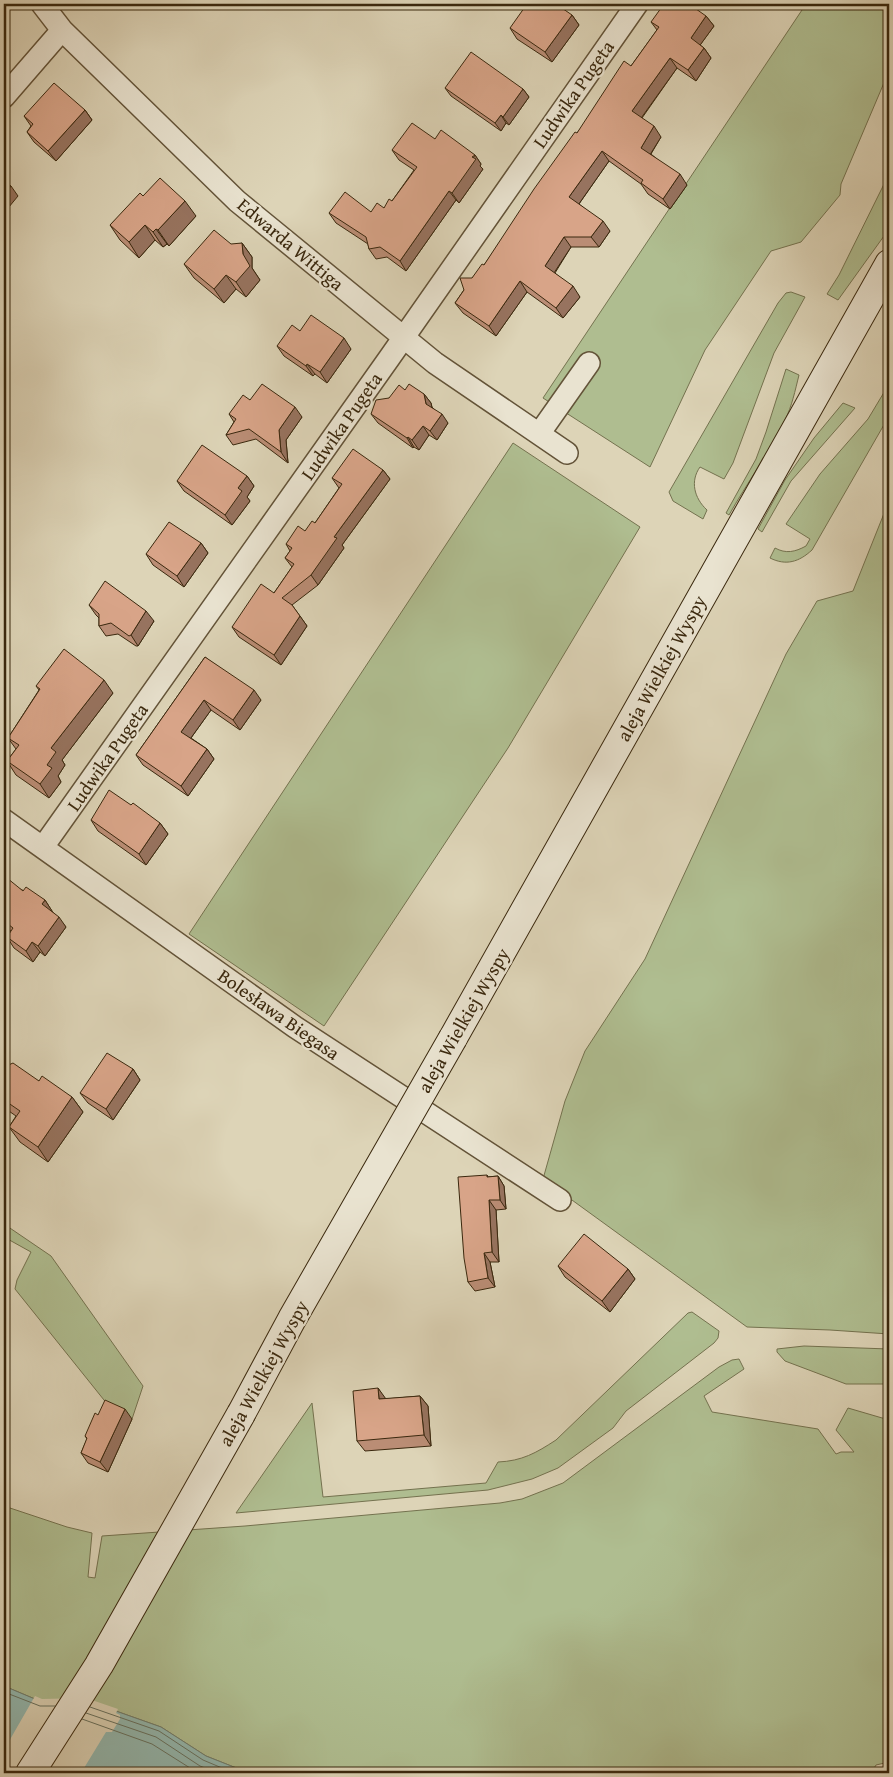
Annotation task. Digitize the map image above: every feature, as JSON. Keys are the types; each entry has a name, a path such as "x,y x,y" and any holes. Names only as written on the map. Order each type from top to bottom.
{"main road":[{"name":"aleja Wielkiej Wyspy","path":"30,1773 100,1665 292,1319 454,1038 889,264"}],"street":[{"name":"Edwarda Wittiga","path":"42,4 62,30 238,201 435,362 567,453"},
{"name":"Ludwika Pugeta","path":"43,847 637,4"},
{"path":"4,97 62,30"},
{"path":"538,434 589,363"},
{"name":"Bolesława Biegasa","path":"4,820 294,1027 560,1200"}],"green space":[{"path":"806,4 889,4 889,71 841,184 840,195 801,242 771,251 705,350 650,467 543,398"},
{"path":"889,174 889,229 838,300 827,294 839,275"},
{"path":"791,292 805,297 774,353 733,463 724,479 700,467 697,472 694,484 696,495 707,510 703,519 673,501 669,492 778,303 786,293"},
{"path":"786,369 799,375 790,409 772,444 729,515 726,513 756,459"},
{"path":"889,384 889,416 812,550 792,562 781,562 770,558 775,548 790,552 806,546 810,539 786,524 820,474 868,419"},
{"path":"843,403 855,408 791,481 762,532 758,529 785,480 814,438"},
{"path":"513,443 640,527 508,748 324,1026 189,934"},
{"path":"889,501 889,1334 747,1327 543,1179 565,1101 585,1051 645,959 786,654 817,601 853,591"},
{"path":"4,1224 51,1256 143,1386 132,1419 112,1410 15,1289 17,1280 31,1252 4,1237"},
{"path":"692,1312 719,1331 718,1338 714,1343 626,1411 613,1428 558,1468 532,1479 488,1490 236,1513 312,1403 323,1497 486,1483 498,1462 529,1456 556,1440 688,1313"},
{"path":"804,1346 889,1349 889,1384 846,1384 785,1361 777,1352 777,1349"},
{"path":"739,1359 744,1369 704,1396 712,1412 818,1429 836,1454 854,1452 836,1430 848,1408 889,1420 889,1762 876,1765 871,1773 249,1773 206,1756 161,1727 113,1710 42,1702 4,1686 4,1506 67,1527 92,1533 88,1577 95,1578 102,1536 245,1526 500,1503 522,1499 563,1483 719,1367 732,1360"}],"water":[{"path":"4,1686 42,1702 113,1710 161,1727 206,1756 249,1773 4,1773"}],"pier":[{"path":"35,1696 42,1699 86,1698 118,1709 116,1713 120,1715 120,1719 112,1732 106,1732 81,1773 4,1773 4,1750"}],"building":[{"path":"527,4 556,4 572,15 545,52 510,28"},
{"path":"664,4 689,4 706,16 691,38 704,48 688,70 670,58 632,111 654,126 641,148 680,174 663,199 641,183 643,180 602,151 569,197 603,221 591,237 564,237 545,266 573,286 556,308 520,281 489,326 455,303 464,290 460,278 472,278 482,264 484,265 534,189 575,132 577,133 624,61 631,66 659,27 651,22"},
{"path":"471,52 523,89 503,117 501,115 495,123 445,88"},
{"path":"54,83 85,110 48,151 27,132 33,124 24,116"},
{"path":"412,123 435,139 441,130 475,155 472,157 476,159 452,193 449,191 400,261 380,247 369,249 366,237 329,213 345,192 371,212 377,203 384,208 389,199 392,201 417,167 392,150"},
{"path":"160,178 185,201 158,230 156,229 153,232 145,225 129,242 110,225 140,193 143,196"},
{"path":"4,179 11,186 4,194"},
{"path":"214,230 231,244 242,243 243,254 250,266 236,282 226,275 214,289 184,264"},
{"path":"311,315 344,338 320,372 307,364 306,366 277,346 292,325 300,331"},
{"path":"262,384 295,407 279,430 281,452 249,429 226,435 236,419 229,414 243,395 250,400"},
{"path":"409,384 424,394 426,404 442,414 430,431 423,426 412,440 371,414 376,400 389,398 399,385 405,390"},
{"path":"202,445 247,476 238,488 242,491 225,515 177,481"},
{"path":"353,449 383,470 334,537 337,538 311,575 282,598 292,605 300,616 274,655 232,627 261,584 274,593 294,564 285,558 292,548 286,544 298,526 305,531 312,521 315,523 342,484 332,478"},
{"path":"169,522 201,543 177,576 146,554"},
{"path":"105,581 146,611 129,636 111,623 99,626 99,614 89,605"},
{"path":"64,649 104,680 51,748 56,752 47,765 52,768 40,784 7,761 19,745 8,738 40,689 36,686"},
{"path":"205,657 254,690 233,720 204,700 181,732 207,749 181,786 136,755"},
{"path":"109,790 131,805 133,803 160,823 139,854 91,820"},
{"path":"7,878 23,891 26,887 45,900 42,904 59,917 38,946 32,942 26,951 7,937 13,928 4,921 4,882"},
{"path":"107,1053 133,1069 106,1109 80,1093"},
{"path":"13,1063 39,1081 42,1076 72,1097 38,1147 9,1127 20,1111 4,1100 4,1067"},
{"path":"487,1175 487,1177 498,1176 500,1200 489,1200 492,1252 484,1253 488,1278 468,1282 464,1258 458,1177"},
{"path":"584,1234 628,1269 602,1301 558,1266"},
{"path":"378,1388 379,1399 420,1396 424,1435 357,1441 353,1391"},
{"path":"105,1400 125,1409 100,1462 81,1453 87,1438 85,1436 95,1413 98,1415"}]}
